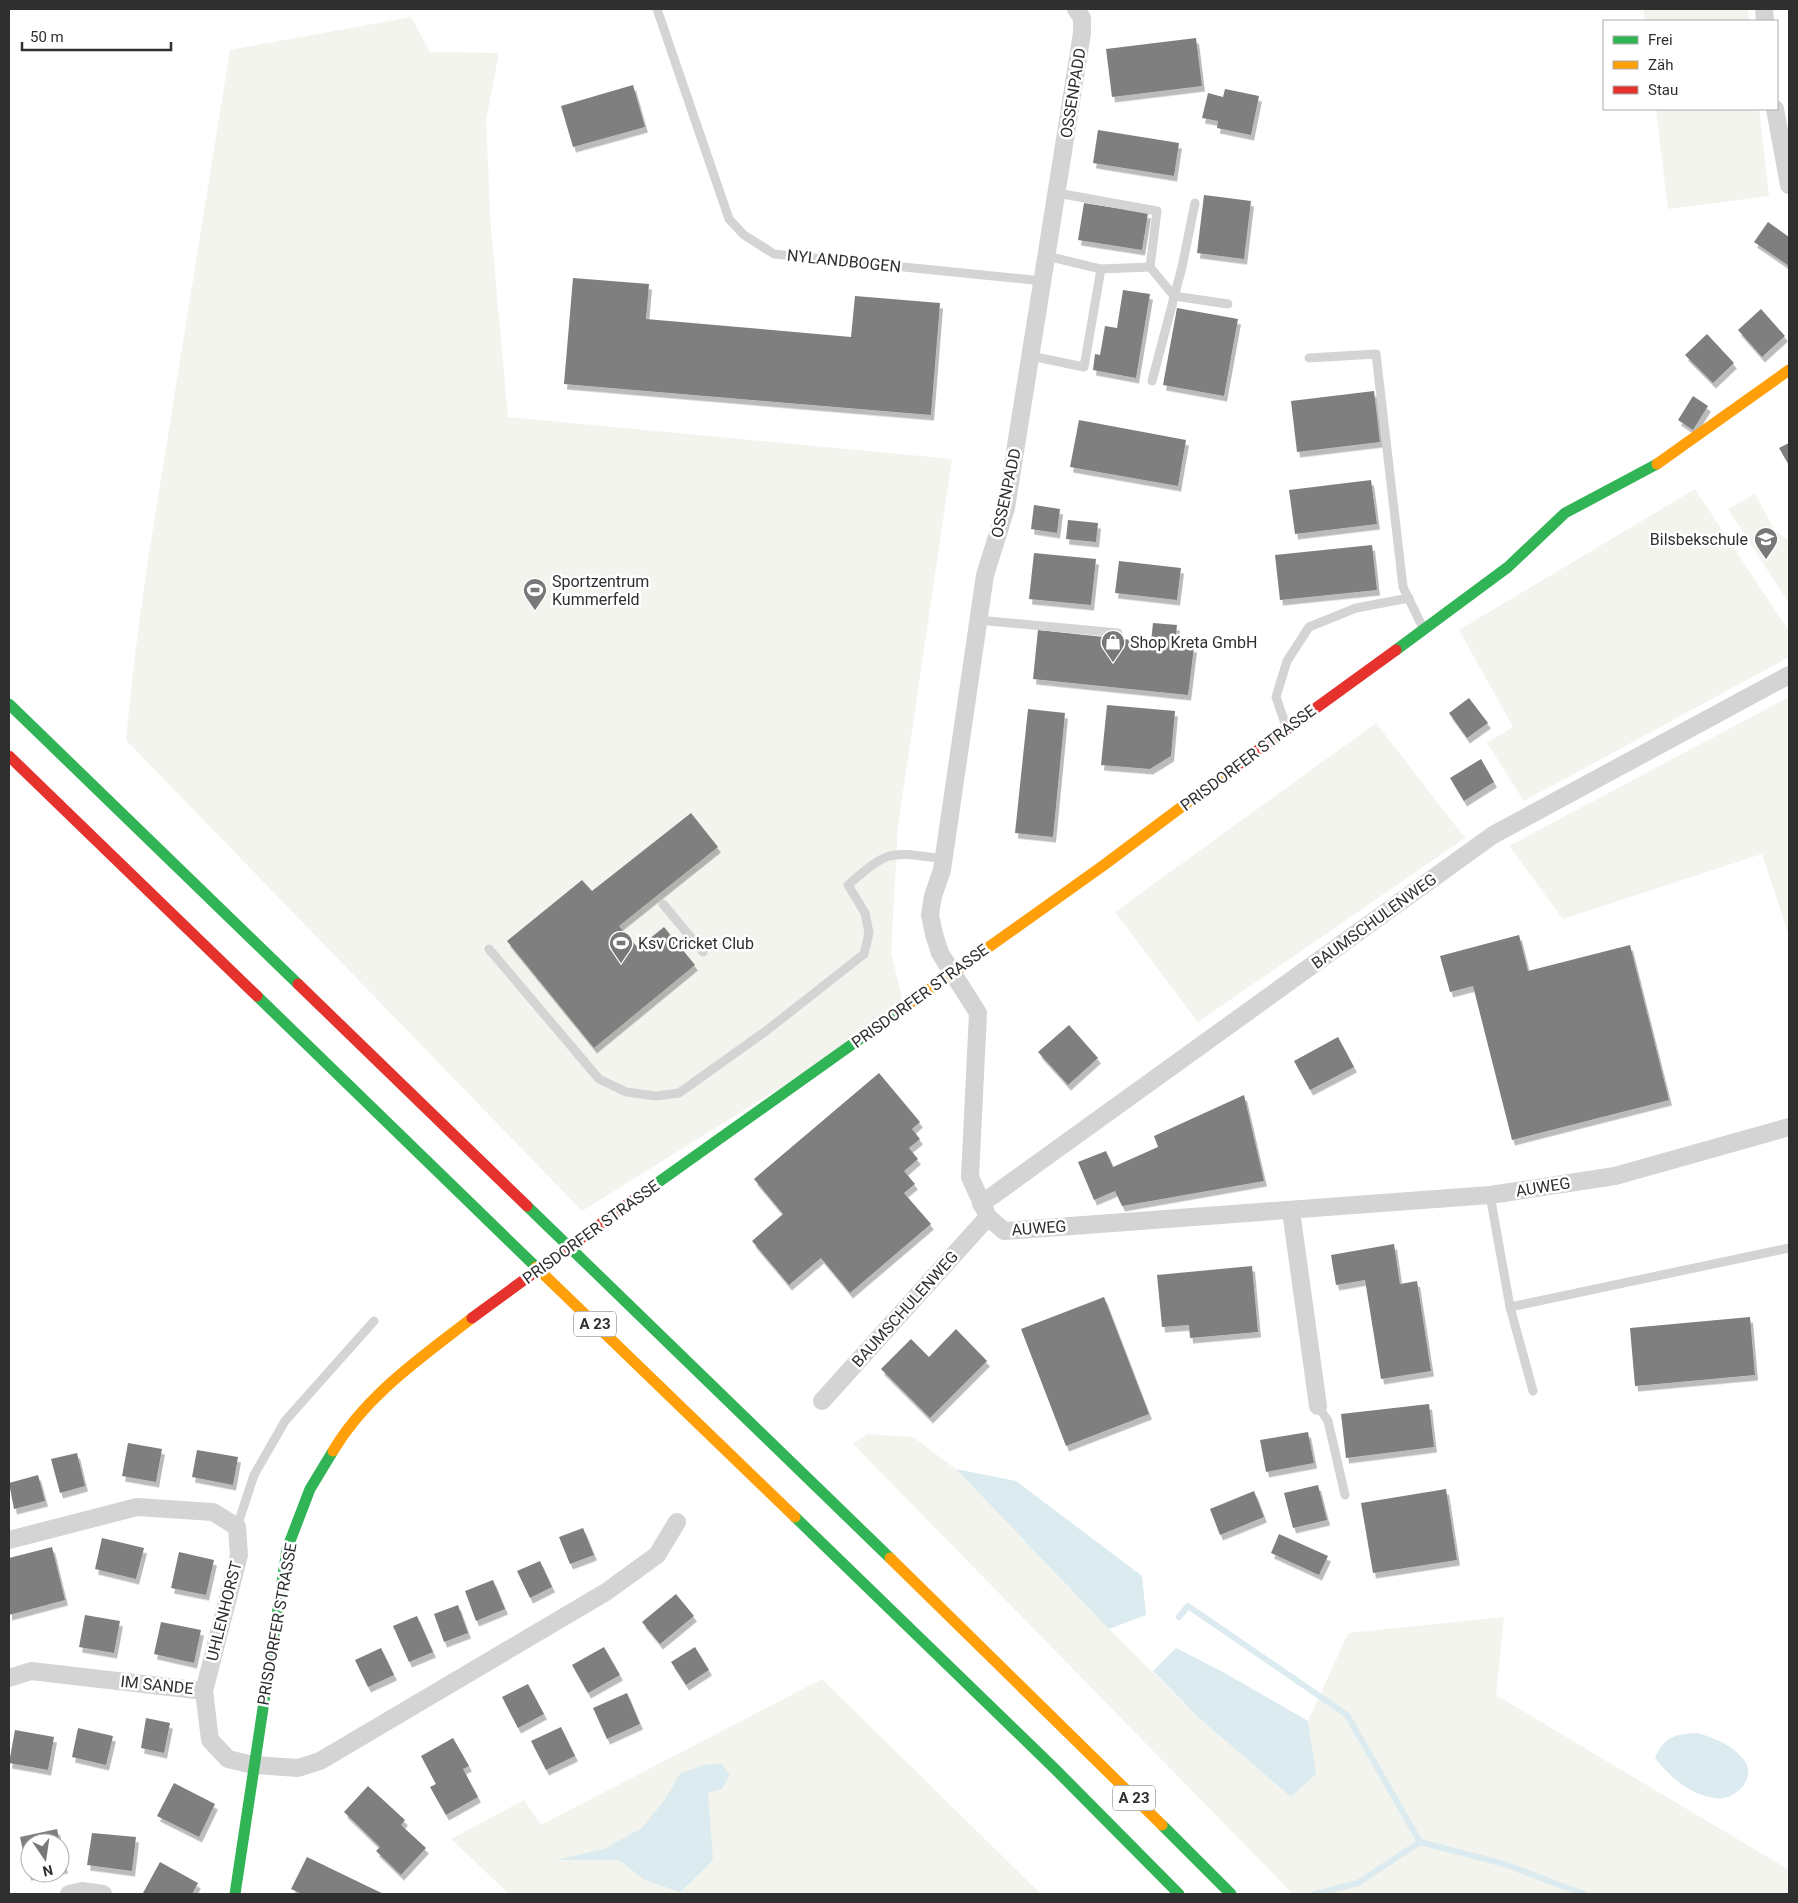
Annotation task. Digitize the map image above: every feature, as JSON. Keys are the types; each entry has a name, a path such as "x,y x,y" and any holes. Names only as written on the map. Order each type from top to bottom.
{"main road":[{"name":"PRISDORFER STRASSE","path":"235,1894 287,1549 310,1489 339,1440 384,1387 472,1318 1104,865 1287,728 1424,630 1508,567 1565,513 1660,462 1789,370"},
{"name":"A 23","path":"9,704 1030,1694 1231,1894"},
{"name":"A 23","path":"9,756 1054,1769 1179,1894"}],"street":[{"name":"OSSENPADD","path":"953,972 940,953 930,915 944,859 985,575 1006,508 1031,356 1082,33 1082,18 1077,9"},
{"path":"1775,110 1789,185"},
{"name":"BAUMSCHULENWEG","path":"822,1401 985,1210 1492,835 1789,675"},
{"path":"953,972 978,1013 970,1177 985,1210"},
{"name":"AUWEG","path":"985,1210 1004,1231 1490,1195 1615,1176 1789,1127"},
{"path":"1291,1211 1318,1406"},
{"path":"9,1540 137,1507 213,1512 237,1527"},
{"path":"253,1765 298,1768 328,1756 606,1592 657,1555 677,1522"},
{"name":"UHLENHORST","path":"204,1690 239,1555 237,1527"},
{"name":"IM SANDE","path":"9,1678 31,1671 204,1690 210,1740 228,1759 253,1765"},
{"path":"69,1894 82,1891 103,1894"}],"lane":[{"name":"NYLANDBOGEN","path":"657,9 729,218 744,235 774,254 1043,281"},
{"path":"1057,193 1157,211 1150,267 1174,296 1228,304"},
{"path":"1152,381 1195,203"},
{"path":"1047,256 1101,269 1150,267"},
{"path":"1031,356 1084,367 1101,269"},
{"path":"1309,358 1376,354 1403,587 1424,630"},
{"path":"1287,728 1276,697 1287,661 1309,627 1356,608 1409,598"},
{"path":"978,620 1118,633"},
{"path":"489,949 599,1079 626,1092 656,1096 679,1093 766,1031 864,954 869,932 865,913 848,885 884,857 896,853 944,859"},
{"path":"663,904 703,952"},
{"path":"1490,1195 1510,1307 1532,1391"},
{"path":"1510,1307 1789,1248"},
{"path":"237,1527 254,1475 285,1421 374,1321"},
{"path":"1318,1406 1328,1421 1345,1495"}],"shaded area":[{"path":"1643,9 1748,9 1749,20 1645,20"},
{"name":"Sportzentrum Kummerfeld","path":"411,17 430,52 499,53 486,121 491,229 508,417 952,459 898,826 891,953 905,1010 582,1211 126,740 147,566 230,50"},
{"path":"1656,110 1759,110 1769,196 1668,209"},
{"path":"1695,489 1789,631 1789,657 1524,801 1487,743 1513,727 1459,630"},
{"path":"1755,494 1774,529 1789,541 1789,603 1728,509"},
{"path":"1789,697 1789,936 1762,854 1563,919 1509,846"},
{"path":"1376,723 1465,838 1198,1022 1115,912"},
{"path":"867,1434 913,1437 956,1469 1109,1629 1199,1718 1291,1797 1315,1774 1308,1721 1348,1633 1504,1617 1496,1695 1789,1870 1789,1894 1293,1894 853,1444"},
{"path":"956,1469 1016,1481 1142,1576 1146,1615 1109,1629"},
{"path":"1176,1648 1223,1672 1308,1721 1316,1774 1291,1797 1199,1718 1153,1671"},
{"path":"822,1679 1041,1894 509,1894 451,1839 524,1800 541,1825"},
{"path":"1698,1733 1729,1746 1744,1760 1748,1767 1748,1775 1742,1788 1736,1793 1722,1798 1714,1798 1696,1793 1681,1784 1655,1758 1663,1745 1672,1738 1683,1734"},
{"path":"721,1764 730,1775 722,1789 708,1793 713,1860 680,1892 645,1880 619,1860 556,1860 604,1849 642,1828 664,1801 680,1774 703,1765"}],"building":[{"path":"1196,38 1202,86 1112,97 1106,49"},
{"path":"633,85 645,127 573,147 561,106"},
{"path":"1225,89 1259,96 1251,135 1217,128 1218,121 1202,118 1208,93 1223,97"},
{"path":"1098,130 1179,143 1174,176 1093,163"},
{"path":"1204,195 1251,201 1244,259 1197,253"},
{"path":"1084,203 1148,213 1142,250 1078,240"},
{"path":"1768,222 1789,237 1789,266 1754,242"},
{"path":"573,278 649,284 646,319 851,337 855,296 940,303 931,415 564,384"},
{"path":"1123,290 1150,294 1136,378 1093,370 1095,354 1100,355 1105,326 1117,328"},
{"path":"1177,308 1238,319 1224,396 1163,385"},
{"path":"1761,309 1785,336 1762,357 1738,330"},
{"path":"1707,334 1734,363 1713,383 1685,355"},
{"path":"1374,391 1380,442 1297,452 1291,401"},
{"path":"1693,396 1708,406 1693,430 1678,420"},
{"path":"1079,420 1186,440 1178,486 1070,467"},
{"path":"1789,443 1789,465 1779,448"},
{"path":"1371,480 1377,524 1295,534 1289,490"},
{"path":"1034,505 1060,509 1057,533 1031,529"},
{"path":"1068,520 1098,523 1096,542 1066,539"},
{"path":"1372,545 1377,590 1280,600 1275,555"},
{"path":"1034,553 1096,559 1091,605 1029,599"},
{"path":"1119,561 1181,568 1177,600 1115,593"},
{"name":"Shop Kreta GmbH","path":"1153,623 1177,625 1175,645 1194,647 1188,695 1033,679 1038,630 1151,642"},
{"path":"1469,698 1488,723 1467,738 1449,713"},
{"path":"1107,705 1175,711 1171,756 1150,769 1101,765"},
{"path":"1028,709 1065,713 1053,837 1015,833"},
{"path":"1481,759 1494,782 1464,801 1450,778"},
{"path":"691,813 718,847 619,926 638,948 664,927 695,965 594,1048 507,941 582,880 592,891"},
{"path":"1519,935 1528,971 1630,945 1669,1100 1512,1140 1473,986 1450,992 1440,956"},
{"path":"1069,1025 1098,1058 1068,1085 1038,1052"},
{"path":"1338,1037 1354,1067 1310,1090 1294,1061"},
{"path":"879,1073 920,1122 912,1129 920,1139 909,1148 918,1159 904,1171 915,1184 904,1193 931,1224 850,1293 821,1258 789,1285 752,1241 783,1214 754,1179"},
{"path":"1244,1095 1264,1181 1122,1206 1115,1191 1094,1200 1078,1162 1106,1151 1113,1167 1158,1147 1154,1136"},
{"path":"1394,1244 1400,1284 1417,1281 1431,1371 1381,1379 1365,1280 1336,1285 1331,1255"},
{"path":"1252,1266 1258,1332 1190,1338 1189,1325 1162,1327 1157,1275"},
{"path":"1104,1297 1149,1414 1066,1446 1021,1329"},
{"path":"1750,1317 1755,1375 1635,1386 1630,1328"},
{"path":"956,1329 987,1361 930,1418 881,1369 911,1339 929,1357"},
{"path":"1429,1404 1434,1447 1346,1458 1341,1414"},
{"path":"1308,1432 1314,1463 1266,1472 1260,1440"},
{"path":"128,1443 162,1449 156,1482 122,1476"},
{"path":"197,1450 238,1457 233,1485 192,1477"},
{"path":"77,1453 85,1486 60,1493 51,1459"},
{"path":"38,1475 45,1501 14,1509 9,1483"},
{"path":"1318,1485 1327,1520 1293,1528 1284,1493"},
{"path":"1446,1489 1457,1560 1373,1573 1361,1503"},
{"path":"1254,1491 1264,1517 1220,1535 1210,1509"},
{"path":"583,1528 594,1555 570,1564 559,1537"},
{"path":"1279,1534 1328,1556 1319,1575 1271,1553"},
{"path":"102,1538 144,1548 136,1579 95,1569"},
{"path":"52,1547 65,1600 9,1615 9,1558"},
{"path":"179,1552 214,1560 206,1595 171,1588"},
{"path":"540,1561 552,1587 530,1598 517,1571"},
{"path":"493,1580 505,1609 476,1621 465,1591"},
{"path":"676,1594 694,1616 660,1644 642,1622"},
{"path":"458,1605 468,1633 444,1642 434,1614"},
{"path":"85,1615 120,1621 114,1653 79,1647"},
{"path":"417,1616 433,1652 409,1662 393,1626"},
{"path":"161,1622 201,1630 194,1663 154,1654"},
{"path":"604,1647 620,1675 588,1693 572,1665"},
{"path":"695,1647 709,1670 686,1685 671,1662"},
{"path":"381,1648 394,1675 368,1687 355,1660"},
{"path":"528,1684 544,1714 518,1728 502,1697"},
{"path":"627,1693 640,1724 607,1739 593,1708"},
{"path":"146,1718 170,1723 164,1753 141,1748"},
{"path":"561,1727 575,1756 546,1770 531,1741"},
{"path":"78,1728 113,1736 106,1765 72,1757"},
{"path":"15,1730 54,1737 48,1770 9,1763"},
{"path":"453,1738 469,1766 463,1769 478,1797 446,1815 430,1787 436,1784 421,1756"},
{"path":"174,1783 215,1804 199,1837 157,1816"},
{"path":"368,1786 405,1820 401,1825 426,1848 401,1875 376,1851 380,1847 344,1812"},
{"path":"57,1829 58,1833 38,1833"},
{"path":"92,1833 136,1837 132,1871 87,1865"},
{"path":"307,1857 384,1894 302,1894 291,1889"},
{"path":"160,1862 198,1883 192,1894 143,1893"}],"waterway":[{"path":"1179,1617 1188,1606 1347,1715 1420,1842 1504,1864 1584,1894"},
{"path":"1315,1894 1358,1883 1420,1842"}],"traffic: fast":[{"path":"1396,650 1508,567 1565,513 1657,464"},
{"path":"9,704 298,984"},
{"path":"257,996 536,1267"},
{"path":"632,1201 906,1006"},
{"path":"527,1206 890,1558"},
{"path":"235,1894 287,1549 310,1489 333,1451"},
{"path":"795,1517 1055,1769 1179,1894"},
{"path":"1162,1825 1231,1894"}],"traffic: slow":[{"path":"1657,464 1789,370"},
{"path":"906,1006 1104,865 1236,766"},
{"path":"536,1267 795,1517"},
{"path":"333,1451 346,1431 378,1395 415,1362 472,1318"},
{"path":"890,1558 1162,1825"}],"traffic: jam":[{"path":"1236,766 1396,650"},
{"path":"9,756 257,996"},
{"path":"298,984 527,1206"},
{"path":"472,1318 632,1201"}],"place":[{"name":"Bilsbekschule","path":"1766,560"},
{"name":"Sportzentrum Kummerfeld","path":"535,611"},
{"name":"Shop Kreta GmbH","path":"1113,663"},
{"name":"Ksv Cricket Club","path":"621,964"}]}
